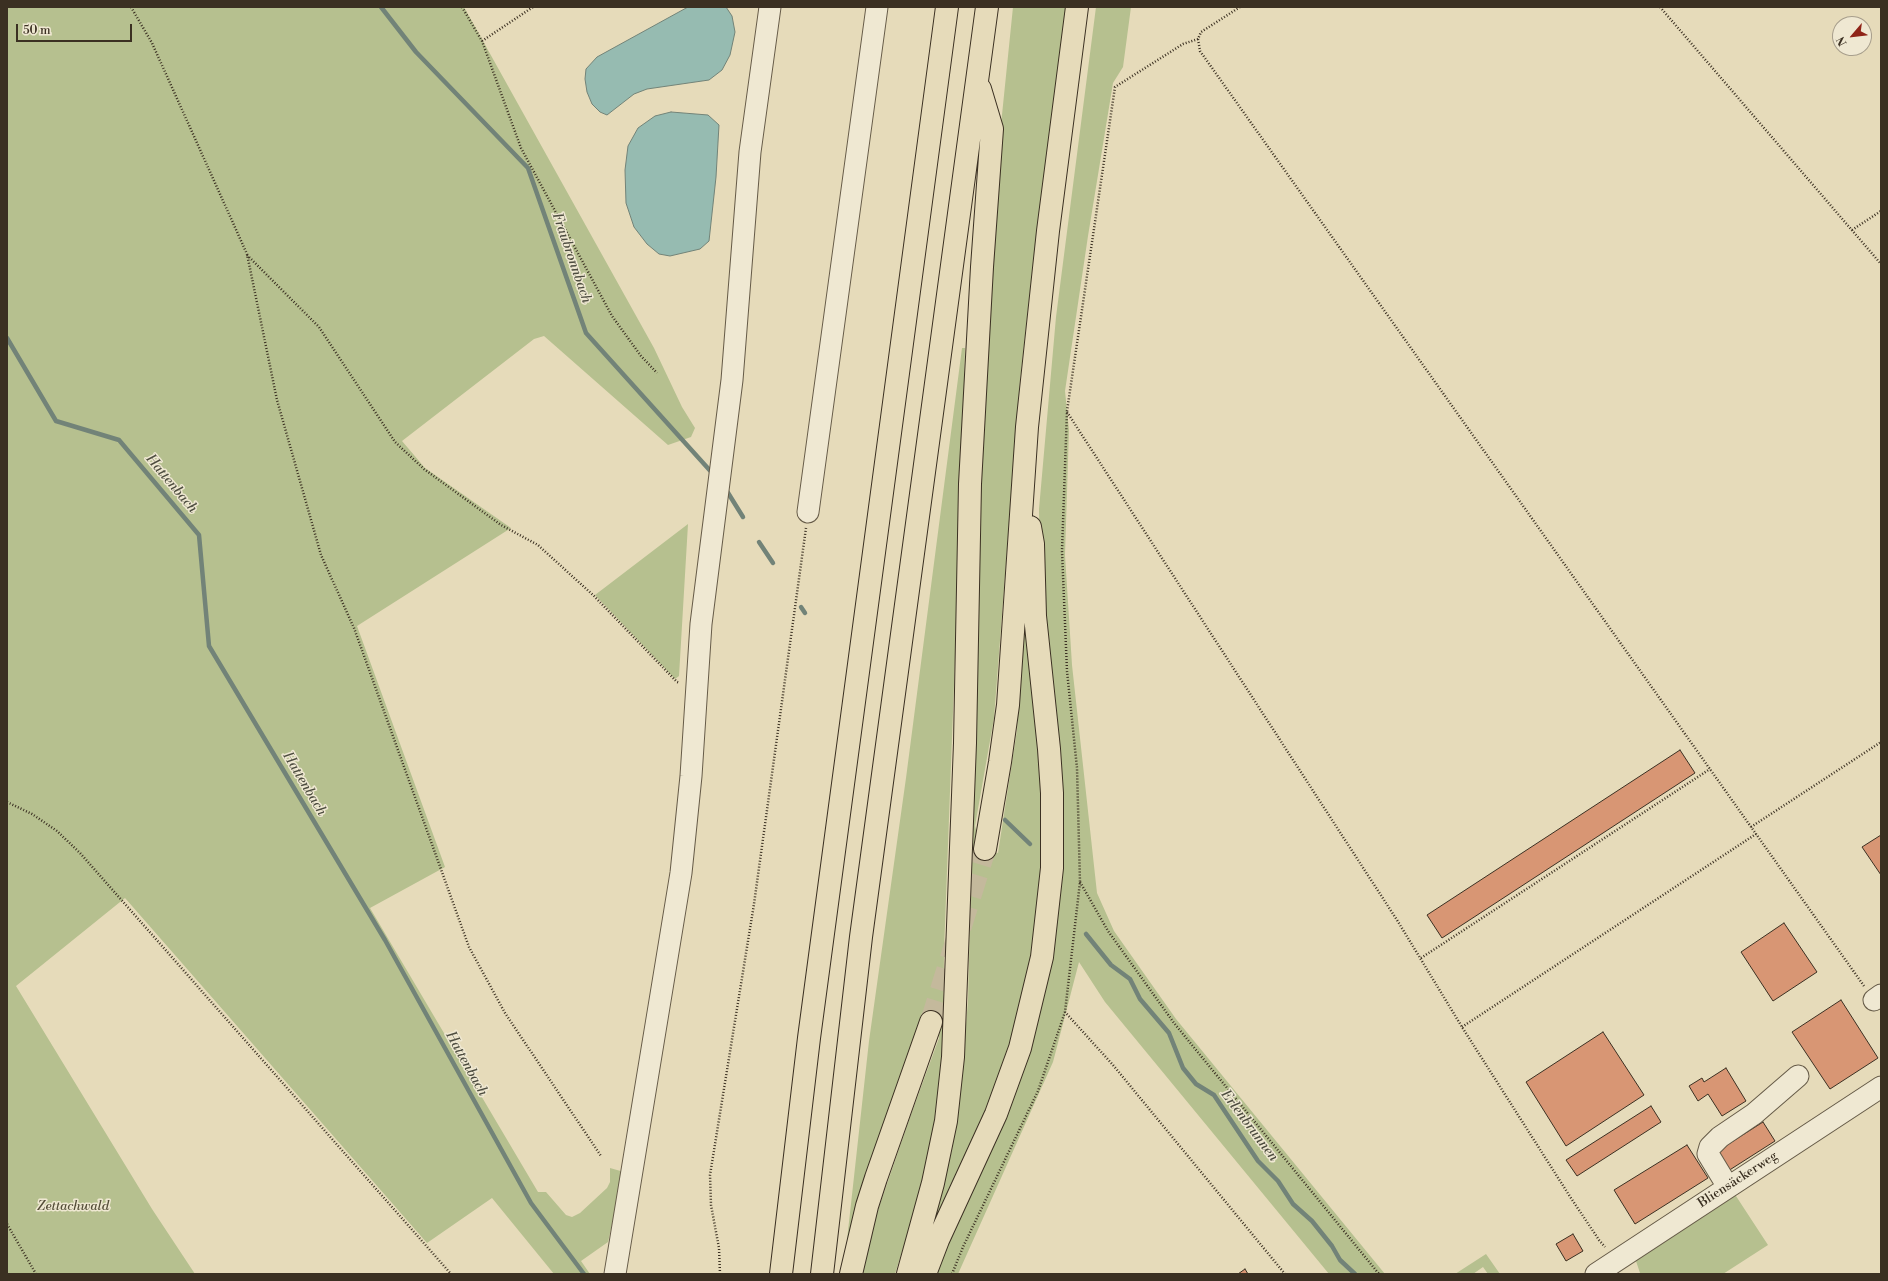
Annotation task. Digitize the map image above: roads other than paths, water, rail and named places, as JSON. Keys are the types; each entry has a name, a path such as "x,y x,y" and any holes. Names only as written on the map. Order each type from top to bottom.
{"highway":[{"path":"781,1274 810,1030 947,7"},
{"path":"822,1274 861,937 987,7"},
{"path":"985,849 1008,705 1029,403 1048,231 1077,7"},
{"path":"908,1274 933,1183 946,1121 953,1057 965,743 970,484 982,267 992,129 978,82"},
{"path":"925,1274 938,1240 996,1114 1020,1048 1037,981 1046,930 1052,868 1052,793 1049,749 1035,616 1033,544 1022,490"},
{"path":"850,1274 872,1192 931,1022"}],"street":[{"path":"615,1273 681,873 691,776 701,624 720,481 738,317 750,152 770,7"},
{"path":"808,512 877,7"},
{"path":"1728,1187 1708,1154 1710,1147 1720,1137 1754,1114 1798,1076"},
{"name":"Bliensäckerweg","path":"1596,1274 1881,1087"}],"water":[{"path":"688,7 726,7 732,16 735,32 730,55 722,70 709,80 647,89 634,94 607,115 600,112 592,104 587,92 585,79 586,69 597,57"},
{"path":"671,112 708,115 719,125 716,177 709,241 700,249 670,256 659,254 647,244 634,227 626,203 625,170 628,146 638,128 655,116"}],"waterway":[{"name":"Fraubronnbach","path":"381,7 416,52 528,168 586,333 714,475"},
{"name":"Hattenbach","path":"7,338 56,421 119,440 199,535 209,646 385,940 531,1203 584,1274"},
{"name":"Fraubronnbach","path":"725,488 743,517"},
{"name":"Fraubronnbach","path":"759,542 773,563"},
{"name":"Fraubronnbach","path":"801,607 805,613"},
{"name":"Erlenbrunnen","path":"1005,820 1030,844"},
{"name":"Erlenbrunnen","path":"1086,934 1111,965 1130,979 1140,999 1169,1033 1183,1068 1196,1084 1214,1095 1258,1161 1278,1181 1293,1204 1312,1221 1332,1246 1340,1260 1355,1274"}],"tunnel":[{"path":"931,1022 985,849"}],"park label":[{"name":"Zettachwald","path":"73,1207"}]}
